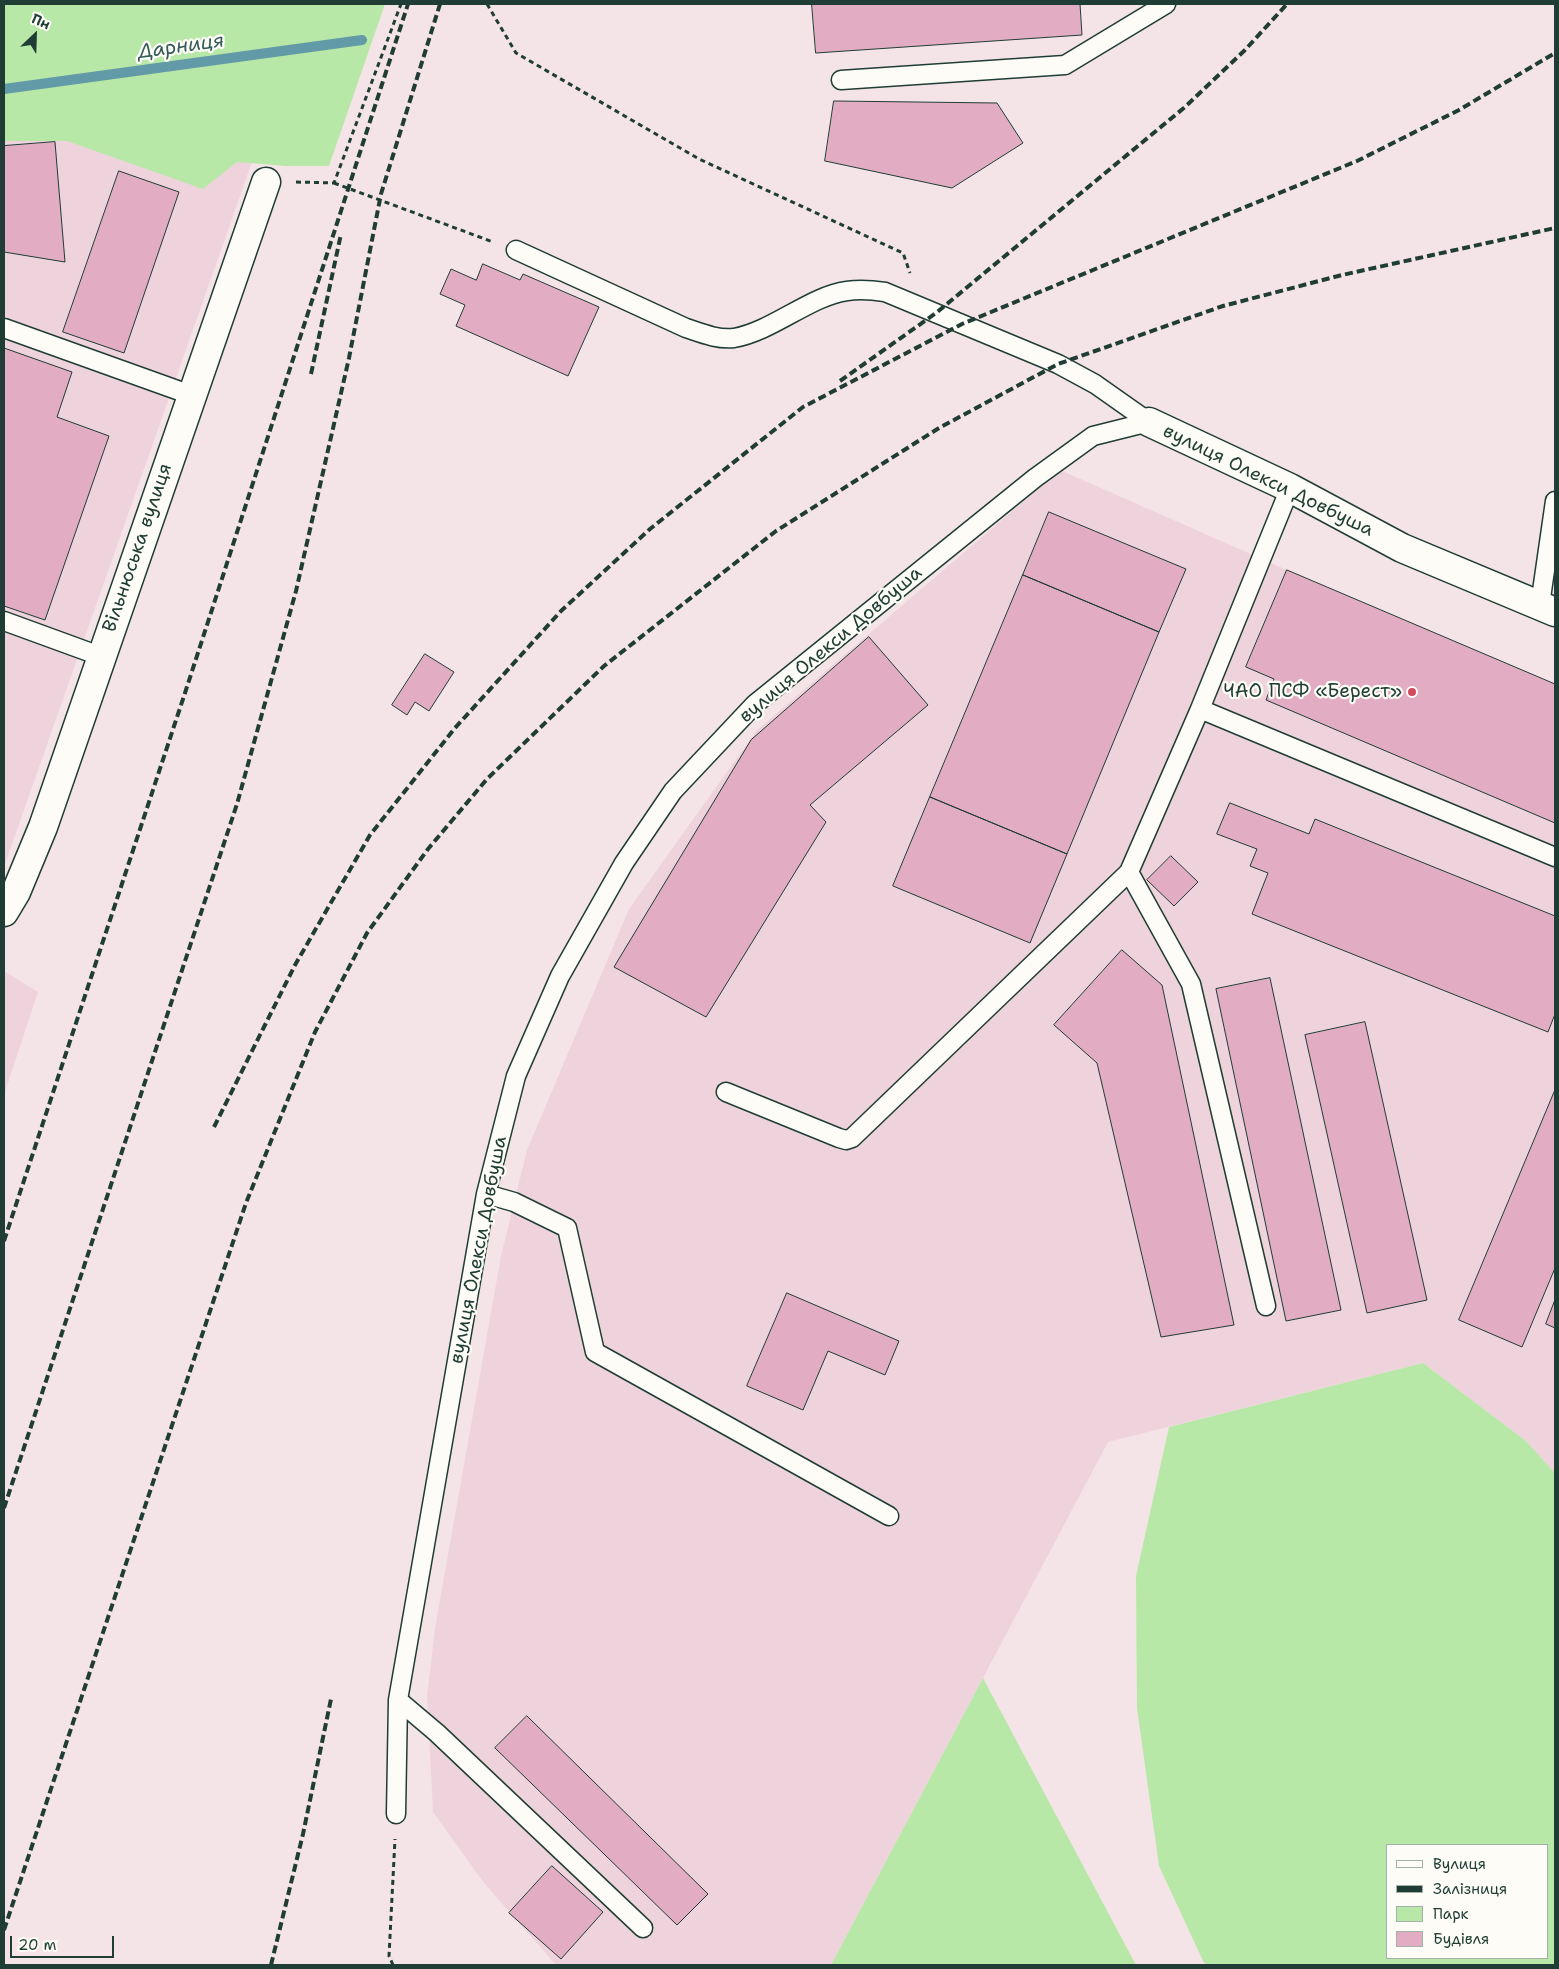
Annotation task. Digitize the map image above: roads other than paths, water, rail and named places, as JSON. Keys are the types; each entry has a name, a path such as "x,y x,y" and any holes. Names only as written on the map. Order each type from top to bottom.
{"street":[{"name":"Вільнюська вулиця","path":"4,912 16,892 43,827 100,656 266,182"},
{"name":"вулиця Олекси Довбуша","path":"1149,422 1290,488 1402,548 1547,608"}],"lane":[{"path":"841,80 1065,65 1166,4"},
{"path":"516,250 686,328 712,336 733,338 756,331 845,291 885,292 1058,364 1095,384 1149,422"},
{"path":"4,328 191,395"},
{"name":"вулиця Олекси Довбуша","path":"396,1814 398,1700 486,1194 516,1076 560,976 624,863 673,791 755,704 1035,478 1093,436 1149,422"},
{"path":"726,1092 839,1138 846,1140 852,1138 1129,872 1200,709 1290,488"},
{"path":"1547,608 1555,501"},
{"path":"4,621 100,656"},
{"path":"1200,709 1555,857"},
{"path":"1129,872 1191,984 1266,1306"},
{"path":"486,1194 514,1202 567,1228 595,1352 889,1516"},
{"path":"398,1700 438,1733 643,1928"}],"waterway":[{"name":"Дарниця","path":"4,89 362,40"}],"railway":[{"path":"4,1241 184,696 408,4"},
{"path":"4,1508 237,804 296,591 349,358 381,194 440,4"},
{"path":"840,381 936,313 1185,107 1245,50 1287,4"},
{"path":"214,1127 295,965 370,835 455,728 561,611 650,529 803,407 962,324 1357,161 1459,110 1555,53"},
{"path":"4,1930 246,1203 315,1032 367,933 428,849 487,779 604,666 776,531 939,428 1058,364 1223,306 1342,275 1555,228"},
{"path":"311,374 341,234"},
{"path":"271,1965 303,1834 331,1699"}],"place":[{"name":"ЧАО ПСФ «Берест»","path":"1412,692"}]}
